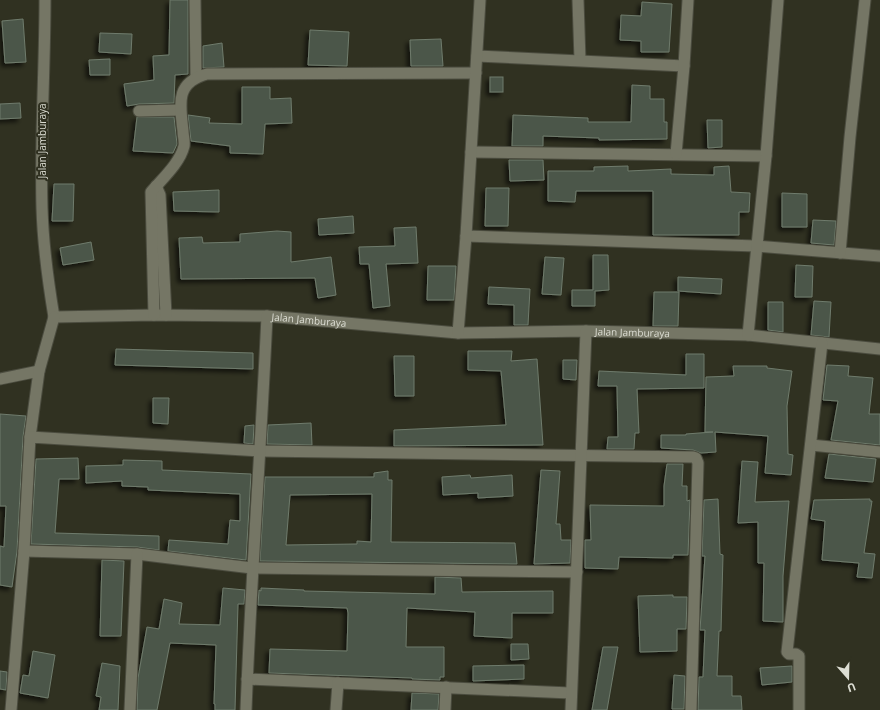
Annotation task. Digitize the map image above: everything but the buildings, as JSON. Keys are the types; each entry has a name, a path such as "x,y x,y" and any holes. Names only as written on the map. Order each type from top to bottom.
{"street":[{"name":"Jalan Jamburaya","path":"45,0 42,107 42,209 45,261 54,317 154,315 267,316 458,333 586,331 748,335 880,349"},
{"path":"194,0 196,77"},
{"path":"458,333 466,236 480,0"},
{"path":"578,0 580,60"},
{"path":"676,154 688,0"},
{"path":"748,335 766,156 778,0"},
{"path":"840,252 850,137 865,0"},
{"path":"477,56 684,66"},
{"path":"154,315 151,192 180,157 184,145 180,110 182,90 196,77 207,74 476,73"},
{"path":"139,111 180,110"},
{"path":"471,152 766,156"},
{"path":"156,186 160,195 166,315"},
{"path":"466,236 756,246 880,256"},
{"path":"246,710 252,568 267,316"},
{"path":"12,710 24,551 30,437 39,371 54,317"},
{"path":"571,710 570,693 578,572 586,331"},
{"path":"799,710 799,656 796,654 788,654 787,652 812,444 822,343"},
{"path":"0,379 39,371"},
{"path":"30,437 260,451 696,458 691,710"},
{"path":"812,444 880,452"},
{"path":"24,551 137,554 252,568 578,572"},
{"path":"130,710 137,554"},
{"path":"247,679 570,693"},
{"path":"336,710 338,683"},
{"path":"445,710 446,687"}]}
